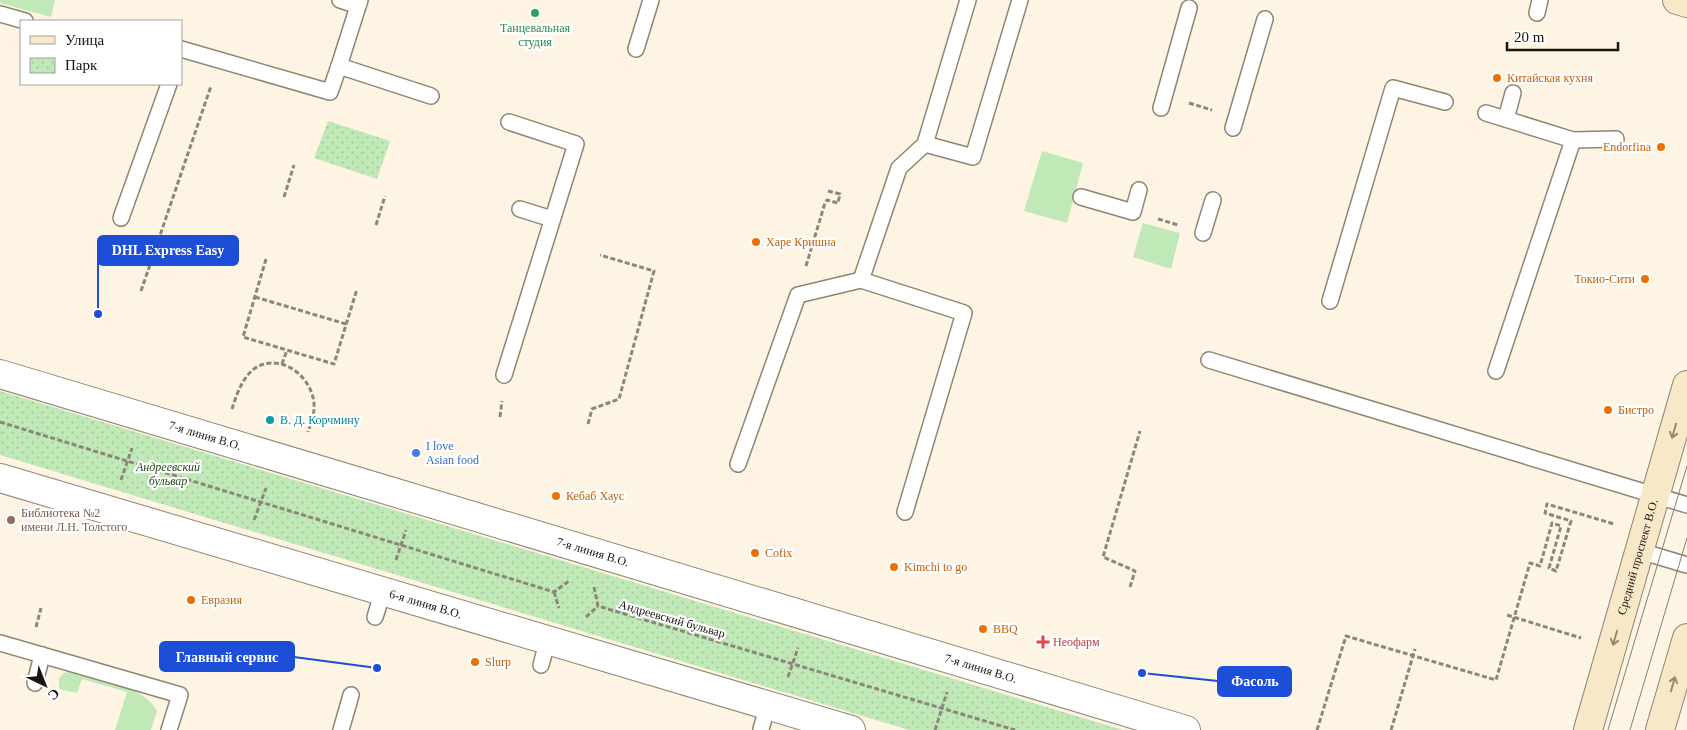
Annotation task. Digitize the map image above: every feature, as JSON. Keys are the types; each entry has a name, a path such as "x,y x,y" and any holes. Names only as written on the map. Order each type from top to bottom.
{"main road":[{"path":"1677,0 1687,3"},
{"name":"Средний проспект В.О.","path":"1588,730 1687,384"},
{"path":"1660,730 1687,638"}],"street":[{"name":"7-я линия В.О.","path":"0,374 1186,730"},
{"name":"6-я линия В.О.","path":"0,478 548,640 769,714 851,730"}],"lane":[{"path":"182,48 330,92 359,3 340,0"},
{"path":"636,49 650,0"},
{"path":"861,280 899,168 925,144 968,0"},
{"path":"925,144 973,157 1020,0"},
{"path":"1163,102 1189,8"},
{"path":"0,14 21,20"},
{"path":"1234,123 1265,19"},
{"path":"339,66 431,96"},
{"path":"122,218 169,85"},
{"path":"1330,300 1393,88 1446,102"},
{"path":"1506,119 1513,94"},
{"path":"1486,113 1573,140 1616,139"},
{"path":"504,375 576,144 509,122"},
{"path":"1496,371 1573,140"},
{"path":"1081,197 1133,212 1139,190"},
{"path":"1203,233 1213,200"},
{"path":"520,209 552,219"},
{"path":"738,464 798,295 861,280 964,313 905,512"},
{"path":"1209,360 1687,505"},
{"path":"1640,551 1687,565"},
{"path":"375,617 384,591"},
{"path":"540,665 548,640"},
{"path":"0,643 180,695 169,730"},
{"path":"35,684 42,654"},
{"path":"341,730 351,695"}],"path":[{"path":"140,291 221,59"},
{"path":"1163,102 1234,123"},
{"path":"284,197 294,165"},
{"path":"798,295 827,200 838,203 840,194 828,192"},
{"path":"376,225 385,196"},
{"path":"1133,212 1203,233"},
{"path":"588,424 592,410 618,399 654,271 600,255"},
{"path":"266,259 243,337 334,364 357,289"},
{"path":"255,297 346,324"},
{"path":"282,364 287,350"},
{"path":"222,440 239,388 249,374 263,364 282,364 299,372 310,389 314,408 289,460 261,503 243,550"},
{"path":"110,511 143,417"},
{"path":"0,422 554,592 566,581 575,580"},
{"path":"1130,587 1135,571 1103,557 1140,431"},
{"path":"384,591 416,499"},
{"path":"1317,730 1346,636 1496,680 1530,563 1540,566 1552,523 1561,526 1549,568 1556,571 1571,521 1545,513 1548,504 1618,525"},
{"name":"Андреевский бульвар","path":"588,582 594,587 598,606 1015,730"},
{"path":"1507,615 1584,639"},
{"path":"769,714 793,663 808,616"},
{"path":"1391,730 1415,649"}],"green space":[{"path":"0,0 55,0 51,17 0,3"},
{"path":"328,121 390,141 377,179 314,158"},
{"path":"1042,151 1083,163 1067,223 1024,211"},
{"path":"1143,223 1180,233 1171,269 1133,257"},
{"name":"Андреевский бульвар","path":"0,391 1123,730 909,730 0,455"},
{"path":"72,671 107,680 142,696 157,711 151,730 115,730 127,692 82,679 77,693 59,689 59,678 64,673"}],"tram line":[{"path":"1608,730 1687,466"},
{"path":"1630,730 1687,538"}],"place":[{"name":"Танцевальная студия","path":"535,13"},
{"name":"Китайская кухня","path":"1497,78"},
{"name":"Endorfina","path":"1661,147"},
{"name":"Харе Кришна","path":"756,242"},
{"name":"Токио-Сити","path":"1645,279"},
{"name":"DHL Express Easy","path":"98,314"},
{"name":"Бистро","path":"1608,410"},
{"name":"В. Д. Корчмину","path":"270,420"},
{"name":"I love Asian food","path":"416,453"},
{"name":"Кебаб Хаус","path":"556,496"},
{"name":"Библиотека №2 имени Л.Н. Толстого","path":"11,520"},
{"name":"Cofix","path":"755,553"},
{"name":"Kimchi to go","path":"894,567"},
{"name":"Евразия","path":"191,600"},
{"name":"BBQ","path":"983,629"},
{"name":"Неофарм","path":"1043,642"},
{"name":"Slurp","path":"475,662"},
{"name":"Главный сервис","path":"377,668"},
{"name":"Фасоль","path":"1142,673"}]}
